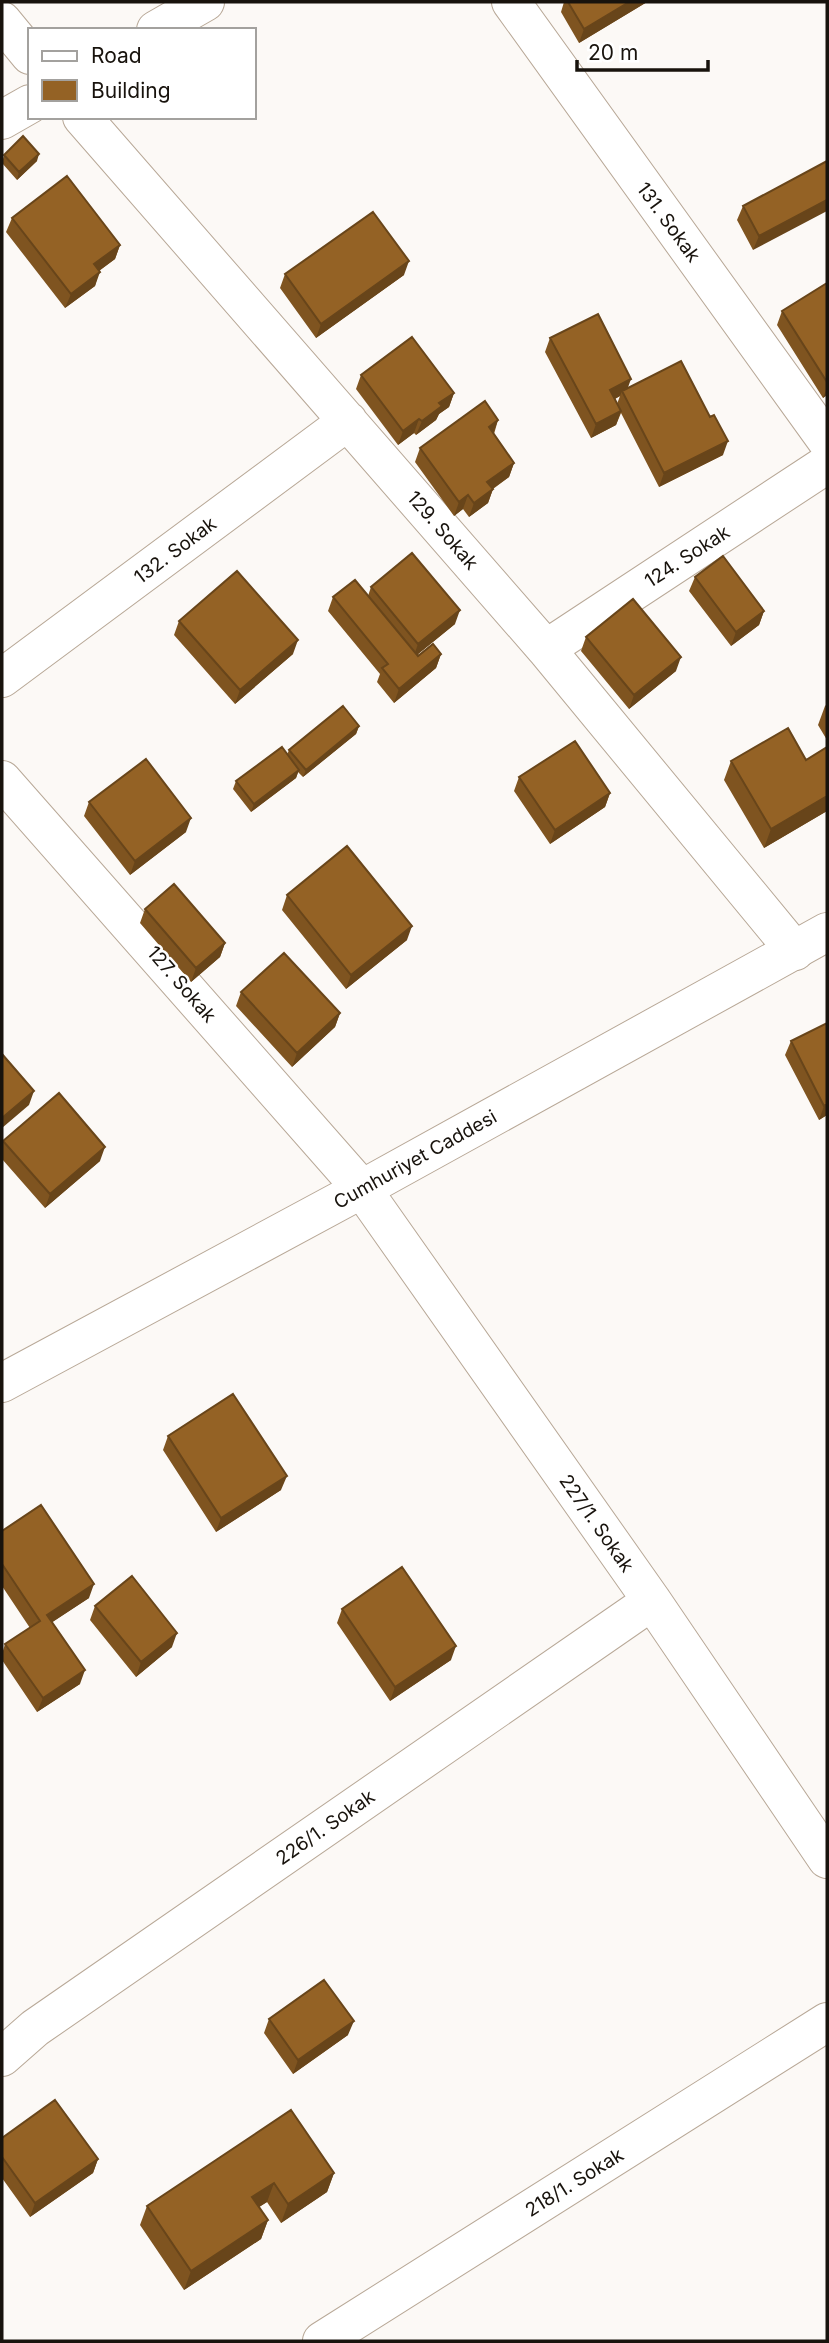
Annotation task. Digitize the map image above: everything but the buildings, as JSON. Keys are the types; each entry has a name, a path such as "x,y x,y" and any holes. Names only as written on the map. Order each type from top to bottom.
{"street":[{"path":"160,28 205,2"},
{"name":"131. Sokak","path":"511,2 827,442"},
{"path":"2,21 28,53"},
{"path":"2,120 28,105"},
{"name":"129. Sokak","path":"84,119 546,649 811,941"},
{"name":"132. Sokak","path":"2,678 348,421"},
{"name":"124. Sokak","path":"546,649 827,464"},
{"name":"127. Sokak","path":"2,780 362,1189"},
{"name":"Cumhuriyet Caddesi","path":"2,1383 362,1189 811,941"},
{"name":"227/1. Sokak","path":"362,1189 652,1601 827,1859"},
{"name":"226/1. Sokak","path":"2,2057 35,2028 652,1601"},
{"name":"218/1. Sokak","path":"322,2341 827,2022"}]}
